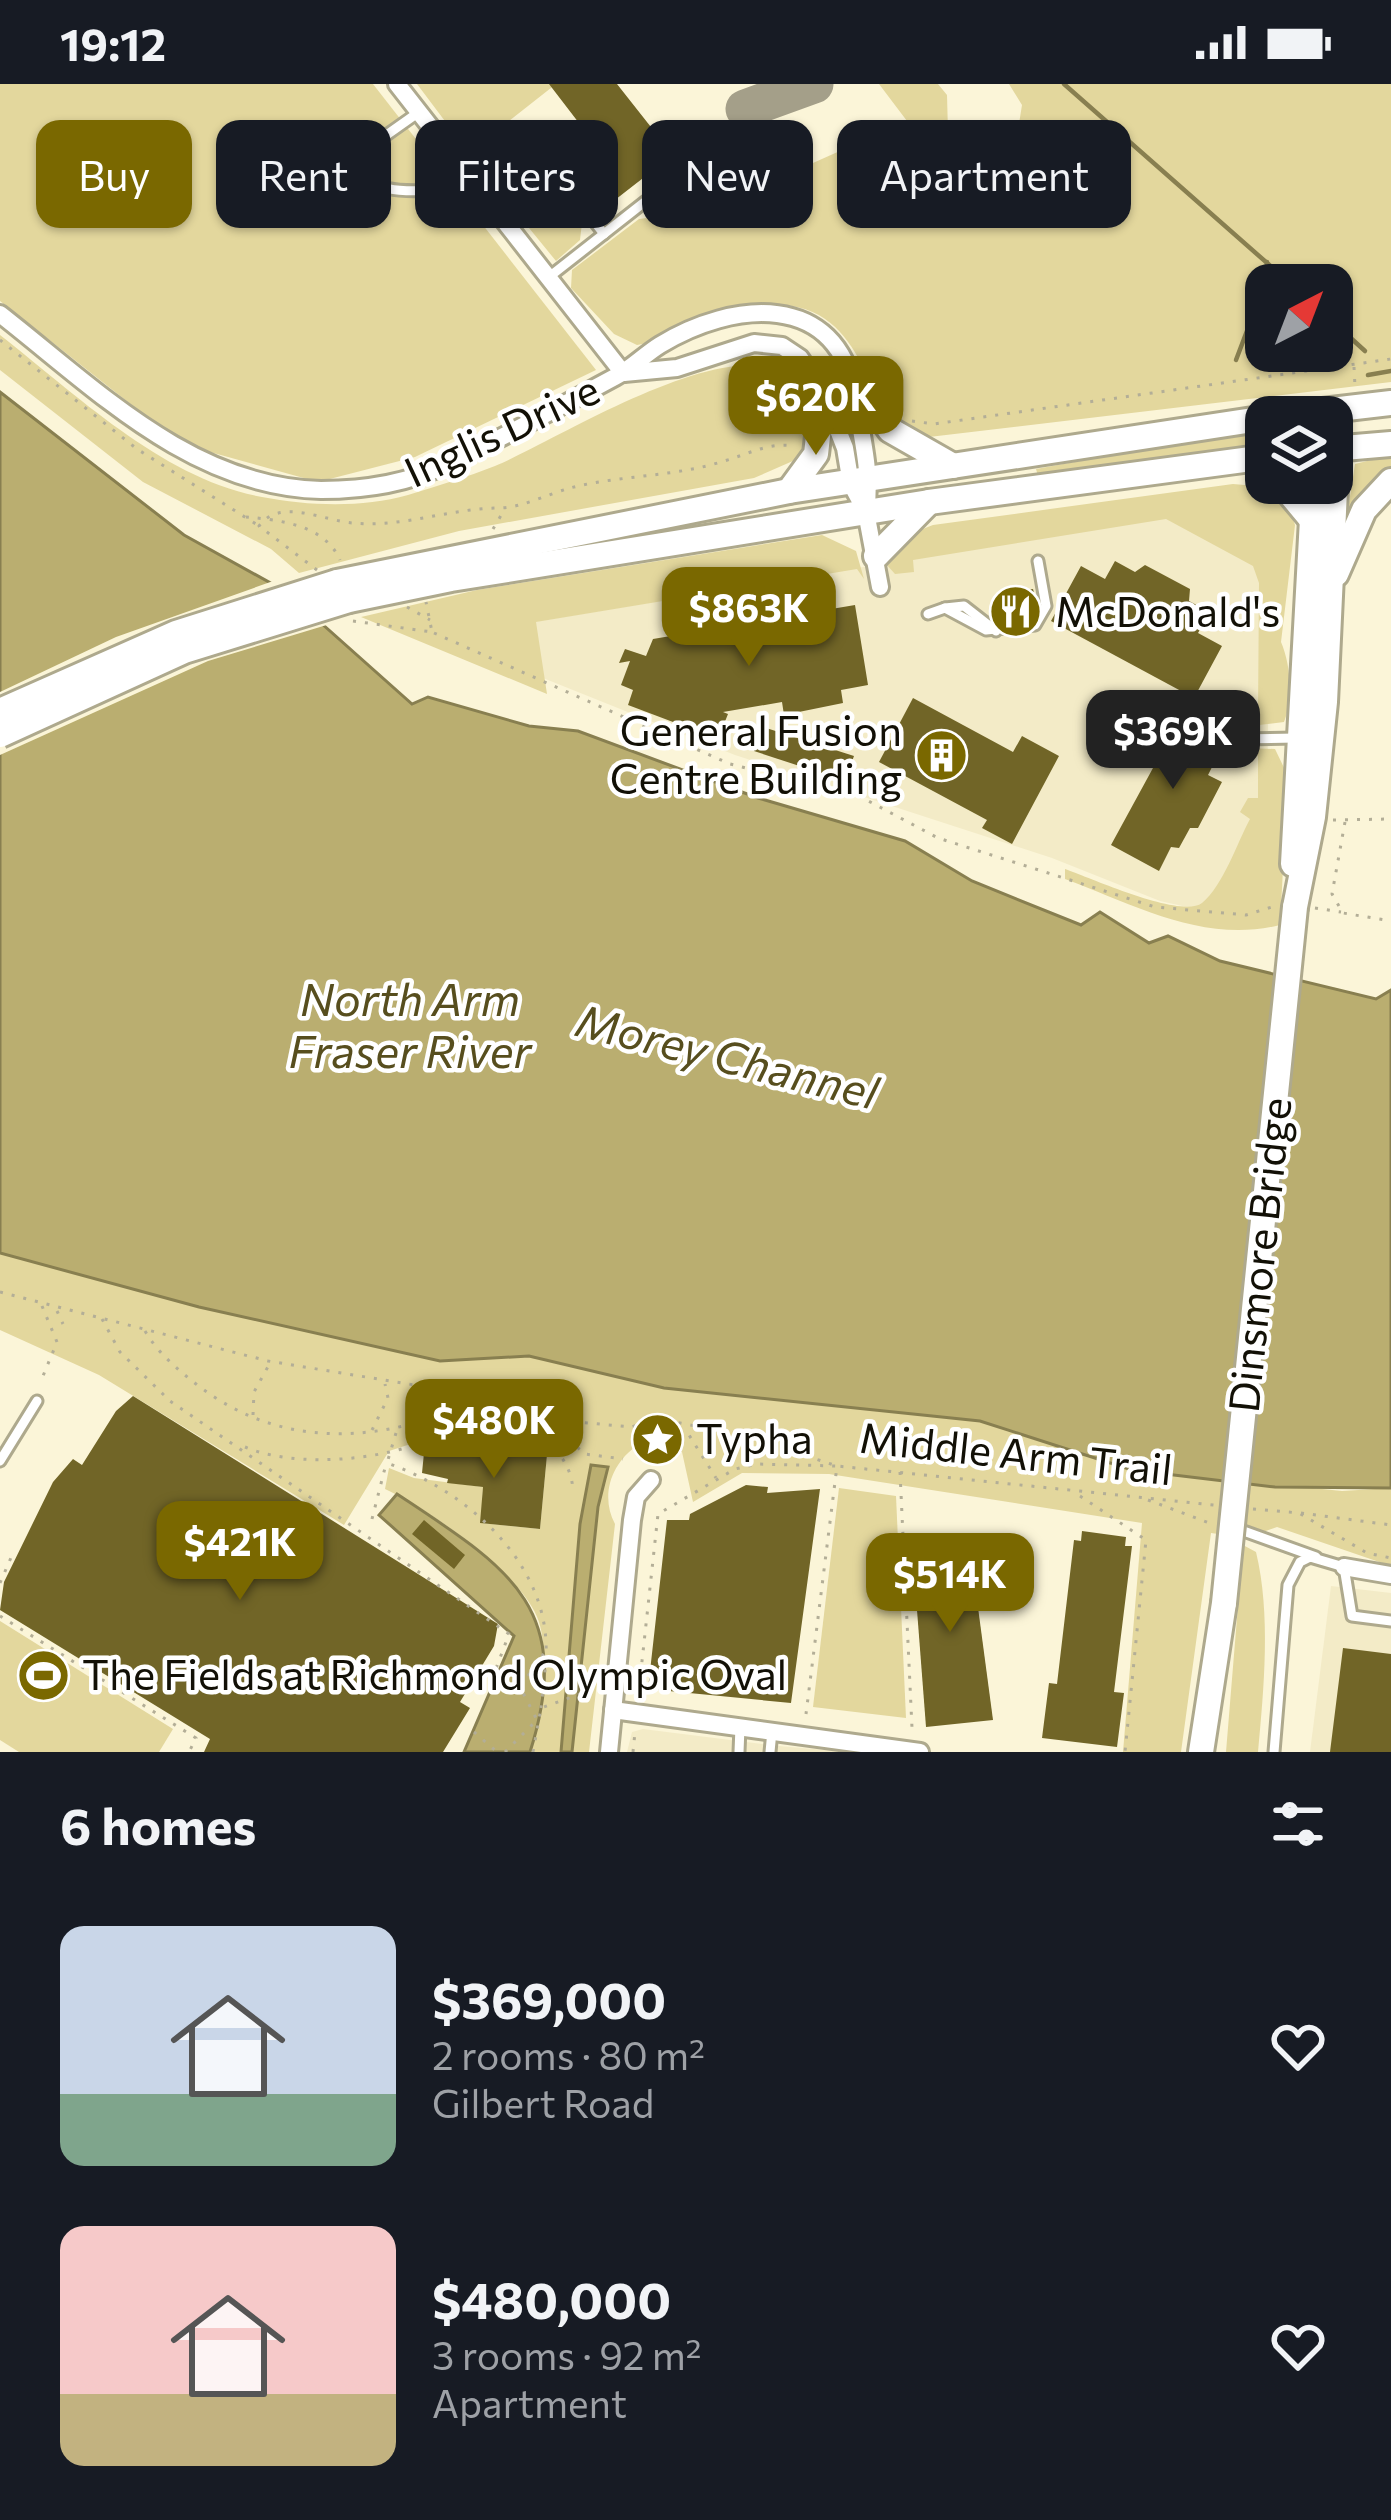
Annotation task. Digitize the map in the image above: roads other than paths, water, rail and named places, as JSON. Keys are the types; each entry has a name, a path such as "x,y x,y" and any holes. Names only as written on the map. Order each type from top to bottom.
{"main road":[{"path":"851,373 890,430 953,466"},
{"path":"789,491 816,454 823,392"},
{"path":"1353,416 1391,404"},
{"path":"0,711 158,639 342,582 789,491 1245,421"},
{"path":"1353,433 1391,444"},
{"path":"0,735 342,582 929,502 1245,465"},
{"path":"1329,593 1364,510 1391,481"},
{"path":"876,556 929,502"},
{"path":"1298,504 1311,519"},
{"path":"1296,900 1292,855 1296,738 1312,504"},
{"path":"1296,900 1320,759 1329,593 1327,504"},
{"name":"Dinsmore Bridge","path":"1224,1603 1296,900"},
{"path":"1201,1752 1224,1603"},
{"path":"1213,1752 1224,1603"}],"street":[{"path":"397,84 425,120"},
{"path":"510,228 623,373"},
{"name":"Inglis Drive","path":"0,314 182,451 252,479 305,489 370,488 419,476 623,373 662,344 708,324 775,312 822,332 851,373 866,512"},
{"name":"Inglis Drive","path":"623,373 676,368 730,348 770,343 800,358 823,392 861,483"},
{"path":"866,512 880,587"},
{"path":"609,1752 636,1497 651,1480"},
{"path":"1344,1567 1391,1575"},
{"path":"613,1710 920,1752"}],"lane":[{"path":"415,189 391,191 364,177 358,164 362,153 419,112"},
{"path":"549,277 642,204"},
{"path":"599,228 604,234"},
{"path":"928,614 964,606 998,632 1035,625 1043,614 1038,561"},
{"path":"1237,739 1296,738"},
{"path":"0,1461 37,1401"},
{"path":"1238,1529 1344,1567 1352,1616 1391,1621"},
{"path":"1274,1752 1288,1585 1300,1562 1316,1557"},
{"path":"739,1752 740,1727"},
{"path":"770,1752 772,1731"}],"water":[{"name":"North Arm Fraser River","path":"0,392 184,535 285,591 412,704 428,697 529,726 578,731 758,798 905,841 972,881 1081,925 1100,912 1149,943 1168,936 1220,961 1376,999 1391,990 1391,1488 1275,1487 1132,1470 980,1421 664,1388 529,1356 440,1361 199,1307 0,1253"},
{"path":"591,1465 608,1467 598,1507 572,1752 561,1752 580,1524"},
{"path":"397,1494 500,1569 537,1625 544,1660 542,1702 530,1752 464,1752 514,1636 379,1515"}],"waterway":[{"path":"1064,84 1268,264"},
{"path":"1236,360 1267,278 1267,262"},
{"path":"1353,340 1365,351"},
{"path":"1368,375 1391,371"}],"place":[{"name":"McDonald's","path":"1016,612"},
{"name":"General Fusion Centre Building","path":"941,755"},
{"name":"Typha","path":"657,1439"},
{"name":"The Fields at Richmond Olympic Oval","path":"43,1675"}],"water label":[{"name":"Morey Channel","path":"727,1057"}]}
